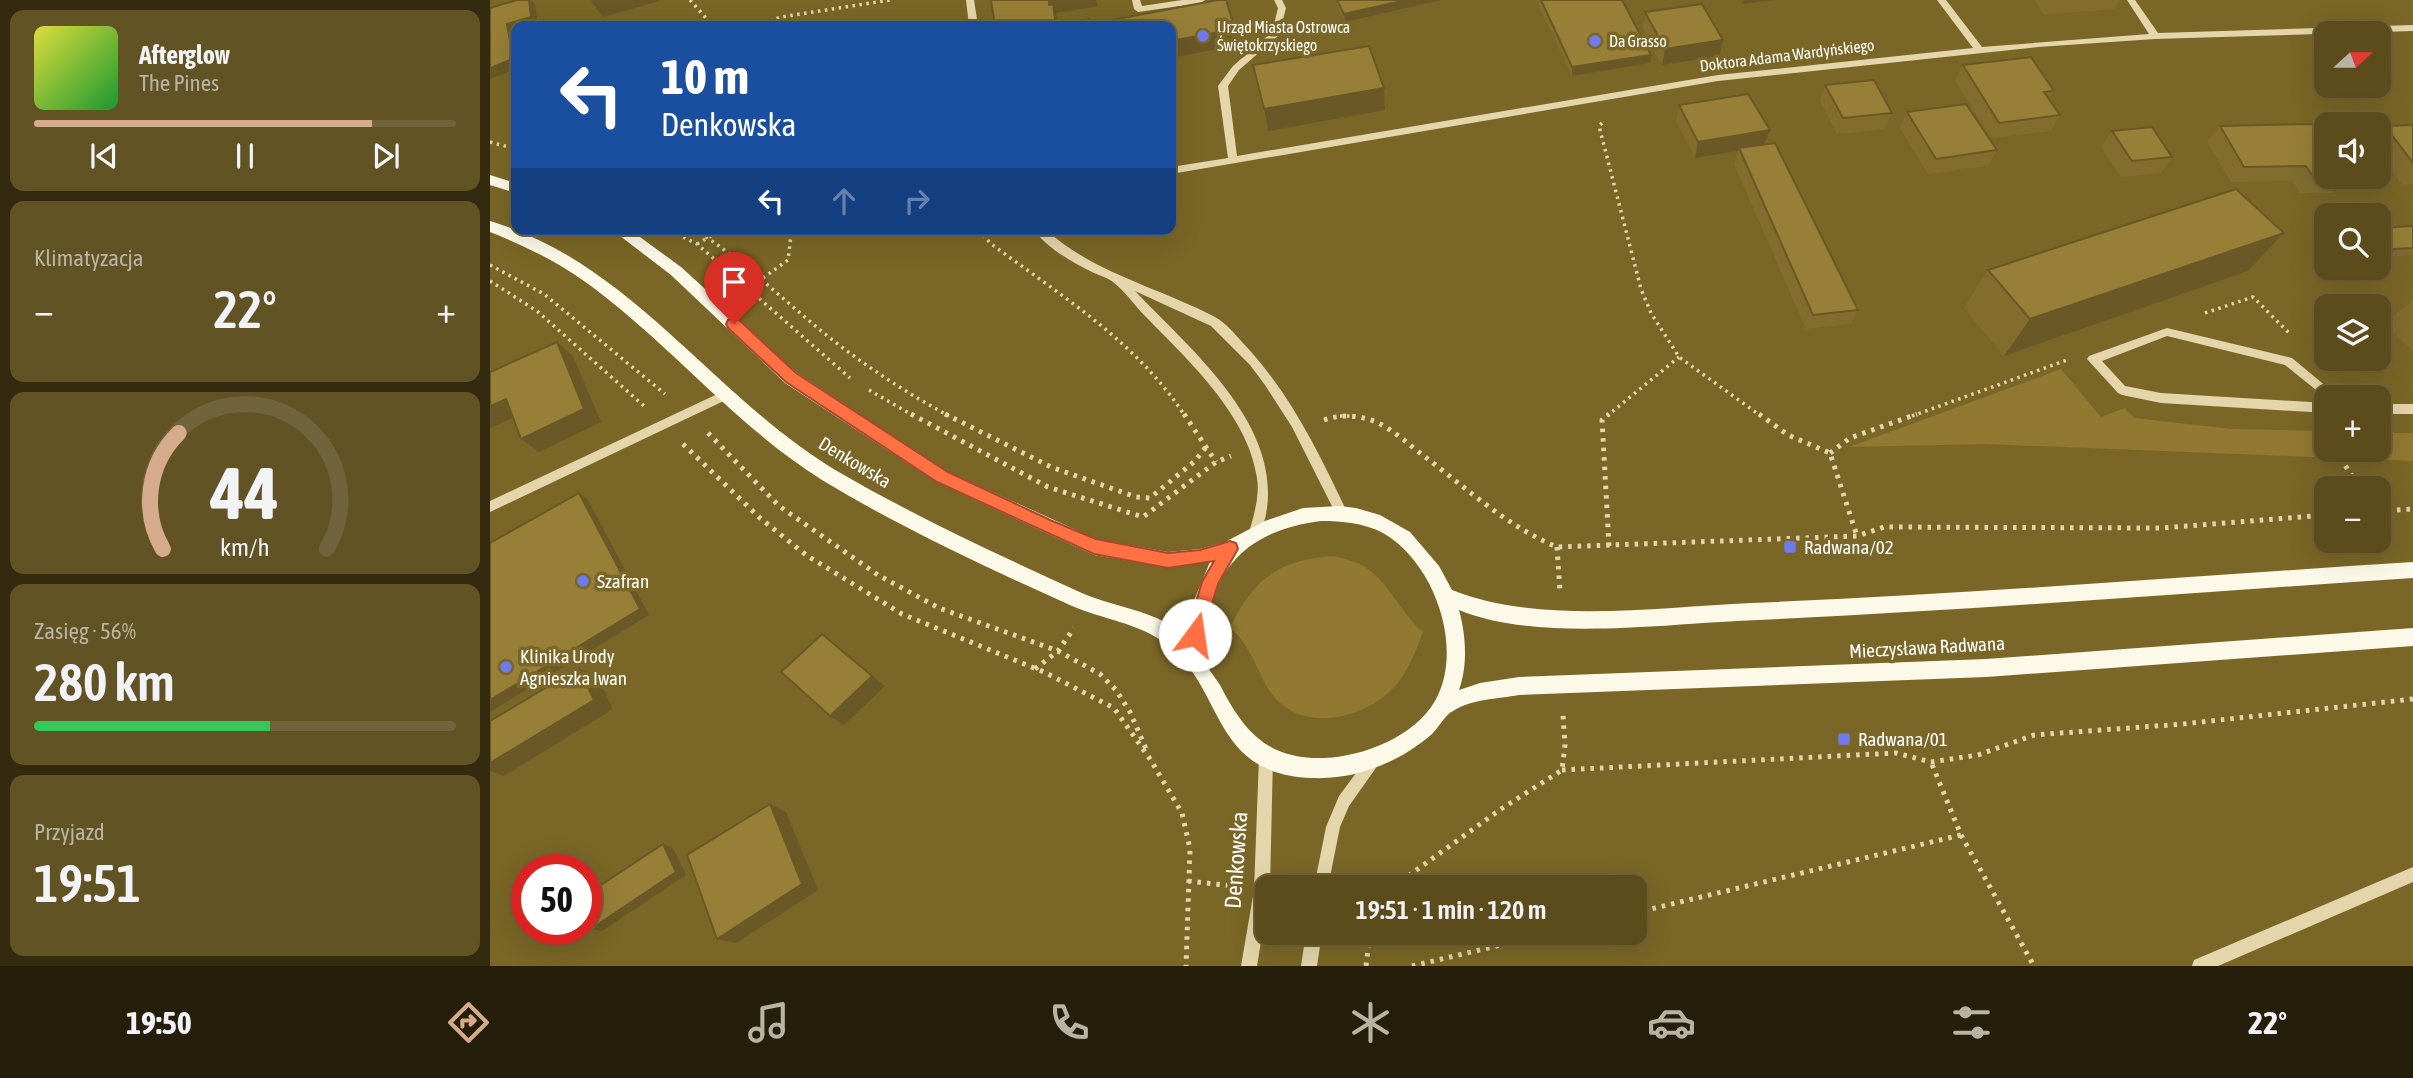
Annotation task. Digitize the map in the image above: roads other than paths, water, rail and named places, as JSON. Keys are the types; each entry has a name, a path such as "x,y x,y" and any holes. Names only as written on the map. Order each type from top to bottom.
{"main road":[{"path":"490,180 511,186"},
{"name":"Denkowska","path":"490,226 511,233"},
{"name":"Denkowska","path":"518,235 579,267 641,316 726,395 819,469 952,541 1089,604 1152,624 1178,641 1194,660 1227,723 1245,743 1266,757"},
{"name":"Denkowska","path":"626,235 676,271 791,378 942,477 1094,547 1168,561 1200,557 1230,549 1288,519 1323,512 1366,518 1404,537 1426,563 1447,597 1455,631 1455,656 1444,704"},
{"path":"1194,660 1200,610 1210,582 1230,549"},
{"path":"1447,597 1479,610 1561,620 1816,609 2413,570"},
{"name":"Mieczysława Radwana","path":"1444,704 1480,692 1518,686 1986,668 2413,637"},
{"path":"1266,757 1299,766 1323,767 1336,767 1376,758 1428,724 1444,704"}],"street":[{"path":"970,0 973,21"},
{"path":"1136,0 1138,9 1201,0"},
{"path":"1233,160 1223,86 1236,68 1276,33 1282,8 1278,0"},
{"path":"1941,0 1978,48"},
{"path":"2131,0 2155,36"},
{"name":"Doktora Adama Wardyńskiego","path":"1176,170 1718,78 1978,48 2155,36 2413,27"},
{"path":"1043,235 1050,243 1113,276 1215,323 1254,360 1287,402 1342,514"},
{"path":"1113,276 1221,389 1256,446 1263,478 1262,504 1254,536"},
{"path":"2314,407 2161,398 2135,393 2122,390 2093,359 2168,332 2288,361 2318,385"},
{"path":"490,507 726,395"},
{"path":"2391,409 2413,409"},
{"name":"Denkowska","path":"1250,966 1262,890 1266,757"},
{"path":"1323,875 1333,827 1340,809 1376,758"},
{"path":"2200,966 2413,874"},
{"path":"1309,966 1312,945"}],"place":[{"name":"Urząd Miasta Ostrowca Świętokrzyskiego","path":"1203,36"},
{"name":"Da Grasso","path":"1595,41"},
{"name":"Radwana/02","path":"1790,547"},
{"name":"Szafran","path":"583,581"},
{"name":"Klinika Urody Agnieszka Iwan","path":"506,667"},
{"name":"Radwana/01","path":"1844,739"}]}
